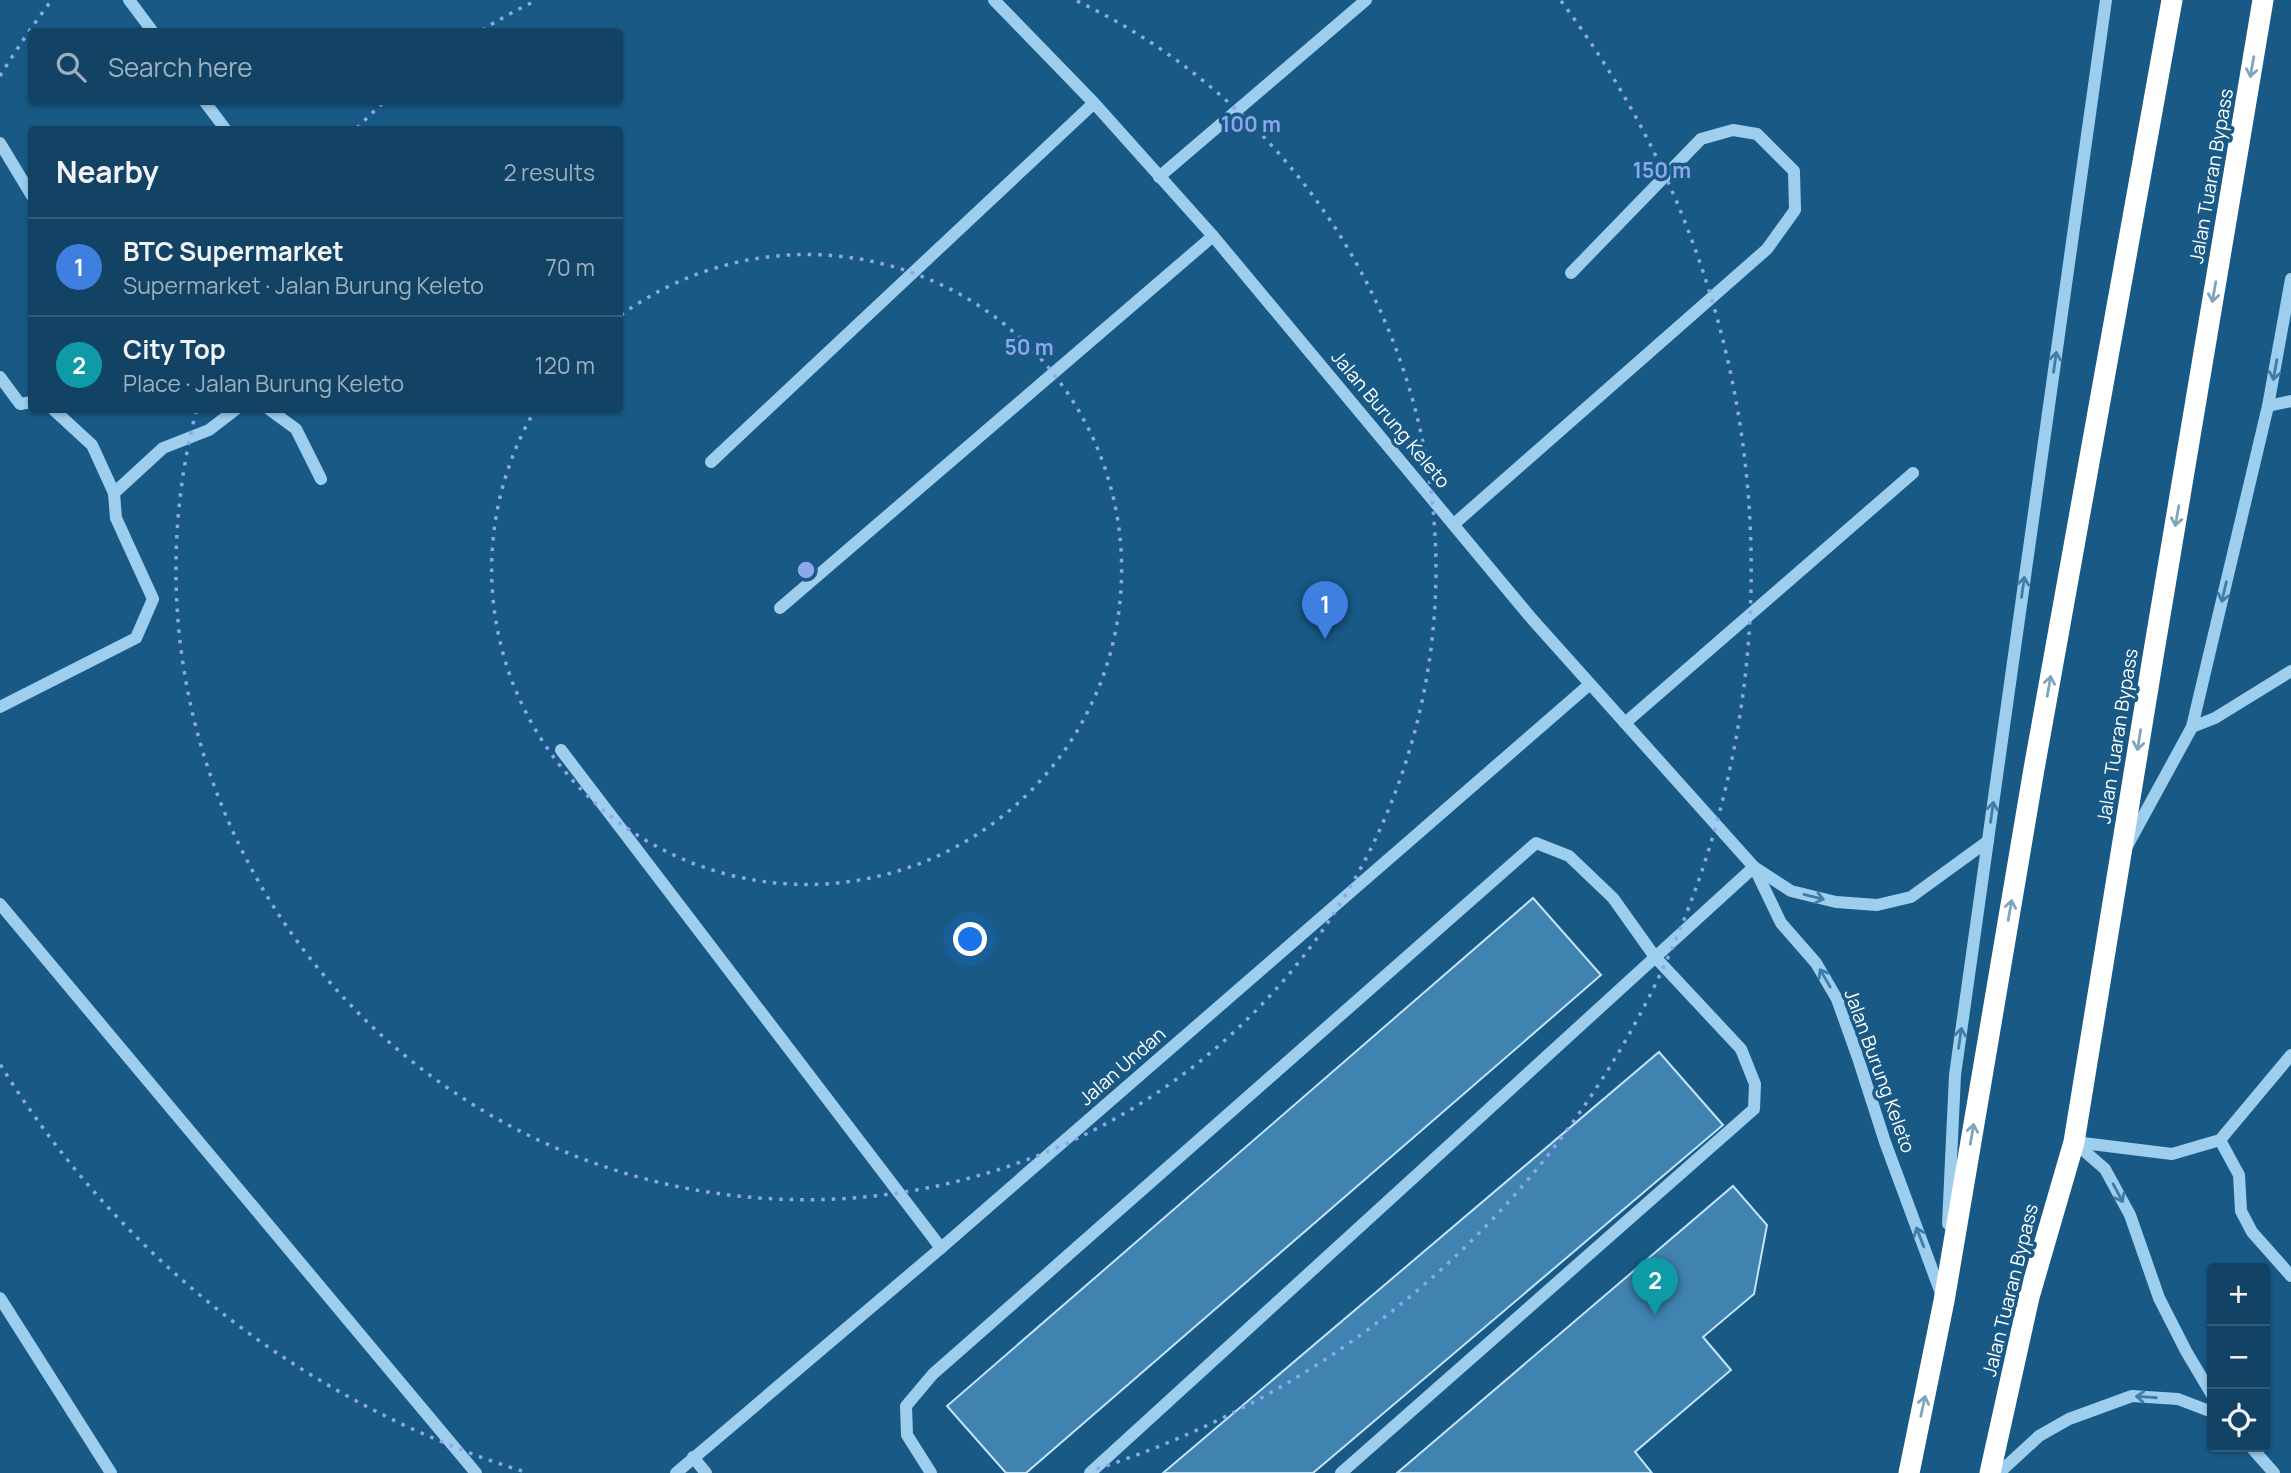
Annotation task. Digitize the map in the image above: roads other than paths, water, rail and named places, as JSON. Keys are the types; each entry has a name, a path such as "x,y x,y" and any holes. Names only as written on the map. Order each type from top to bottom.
{"highway":[{"path":"1909,1473 1944,1301 2034,769 2172,0"},
{"name":"Jalan Tuaran Bypass","path":"1990,1473 2029,1297 2074,1142 2263,0"}],"street":[{"path":"130,0 150,28"},
{"name":"Jalan Burung Keleto","path":"994,0 1094,103 1213,236 1532,620 1754,867 1791,891 1836,902 1877,905 1911,897 1987,841"},
{"path":"1159,177 1366,0"},
{"path":"1944,1301 1955,1074 2106,0"},
{"path":"710,462 1094,103"},
{"path":"207,105 223,126"},
{"path":"1454,524 1767,249 1795,210 1794,171 1757,134 1733,130 1701,139 1571,273"},
{"path":"0,143 28,189"},
{"path":"780,608 1213,236"},
{"path":"2120,858 2192,727 2268,406 2291,279"},
{"path":"0,377 20,404 28,403"},
{"path":"2268,406 2291,401"},
{"path":"0,707 136,638 153,599 116,518 114,493 92,445 57,413"},
{"path":"114,493 163,448 209,430 231,413"},
{"path":"274,413 296,429 321,479"},
{"path":"1625,723 1913,473"},
{"path":"2192,727 2215,718 2291,671"},
{"name":"Jalan Undan","path":"676,1473 941,1248 1590,684"},
{"path":"561,750 941,1248"},
{"path":"931,1473 907,1435 906,1406 933,1374 1536,843 1569,856 1613,898 1655,957 1741,1049 1755,1084 1754,1109 1341,1473"},
{"path":"1090,1473 1754,867"},
{"name":"Jalan Burung Keleto","path":"1754,867 1781,923 1816,963 1837,999 1885,1142 1944,1301"},
{"path":"0,904 476,1473"},
{"path":"2074,1142 2172,1153 2220,1140 2291,1055"},
{"path":"2220,1140 2239,1175 2241,1211 2252,1232 2291,1276"},
{"path":"2074,1142 2105,1169 2130,1215 2159,1298 2208,1389"},
{"path":"0,1298 111,1473"},
{"path":"1999,1473 2049,1430 2069,1419 2132,1396 2178,1399 2207,1410"},
{"path":"2255,1452 2273,1473"},
{"path":"693,1457 706,1473"}],"place":[{"name":"BTC Supermarket","path":"1325,639"},
{"name":"City Top","path":"1655,1315"}]}
